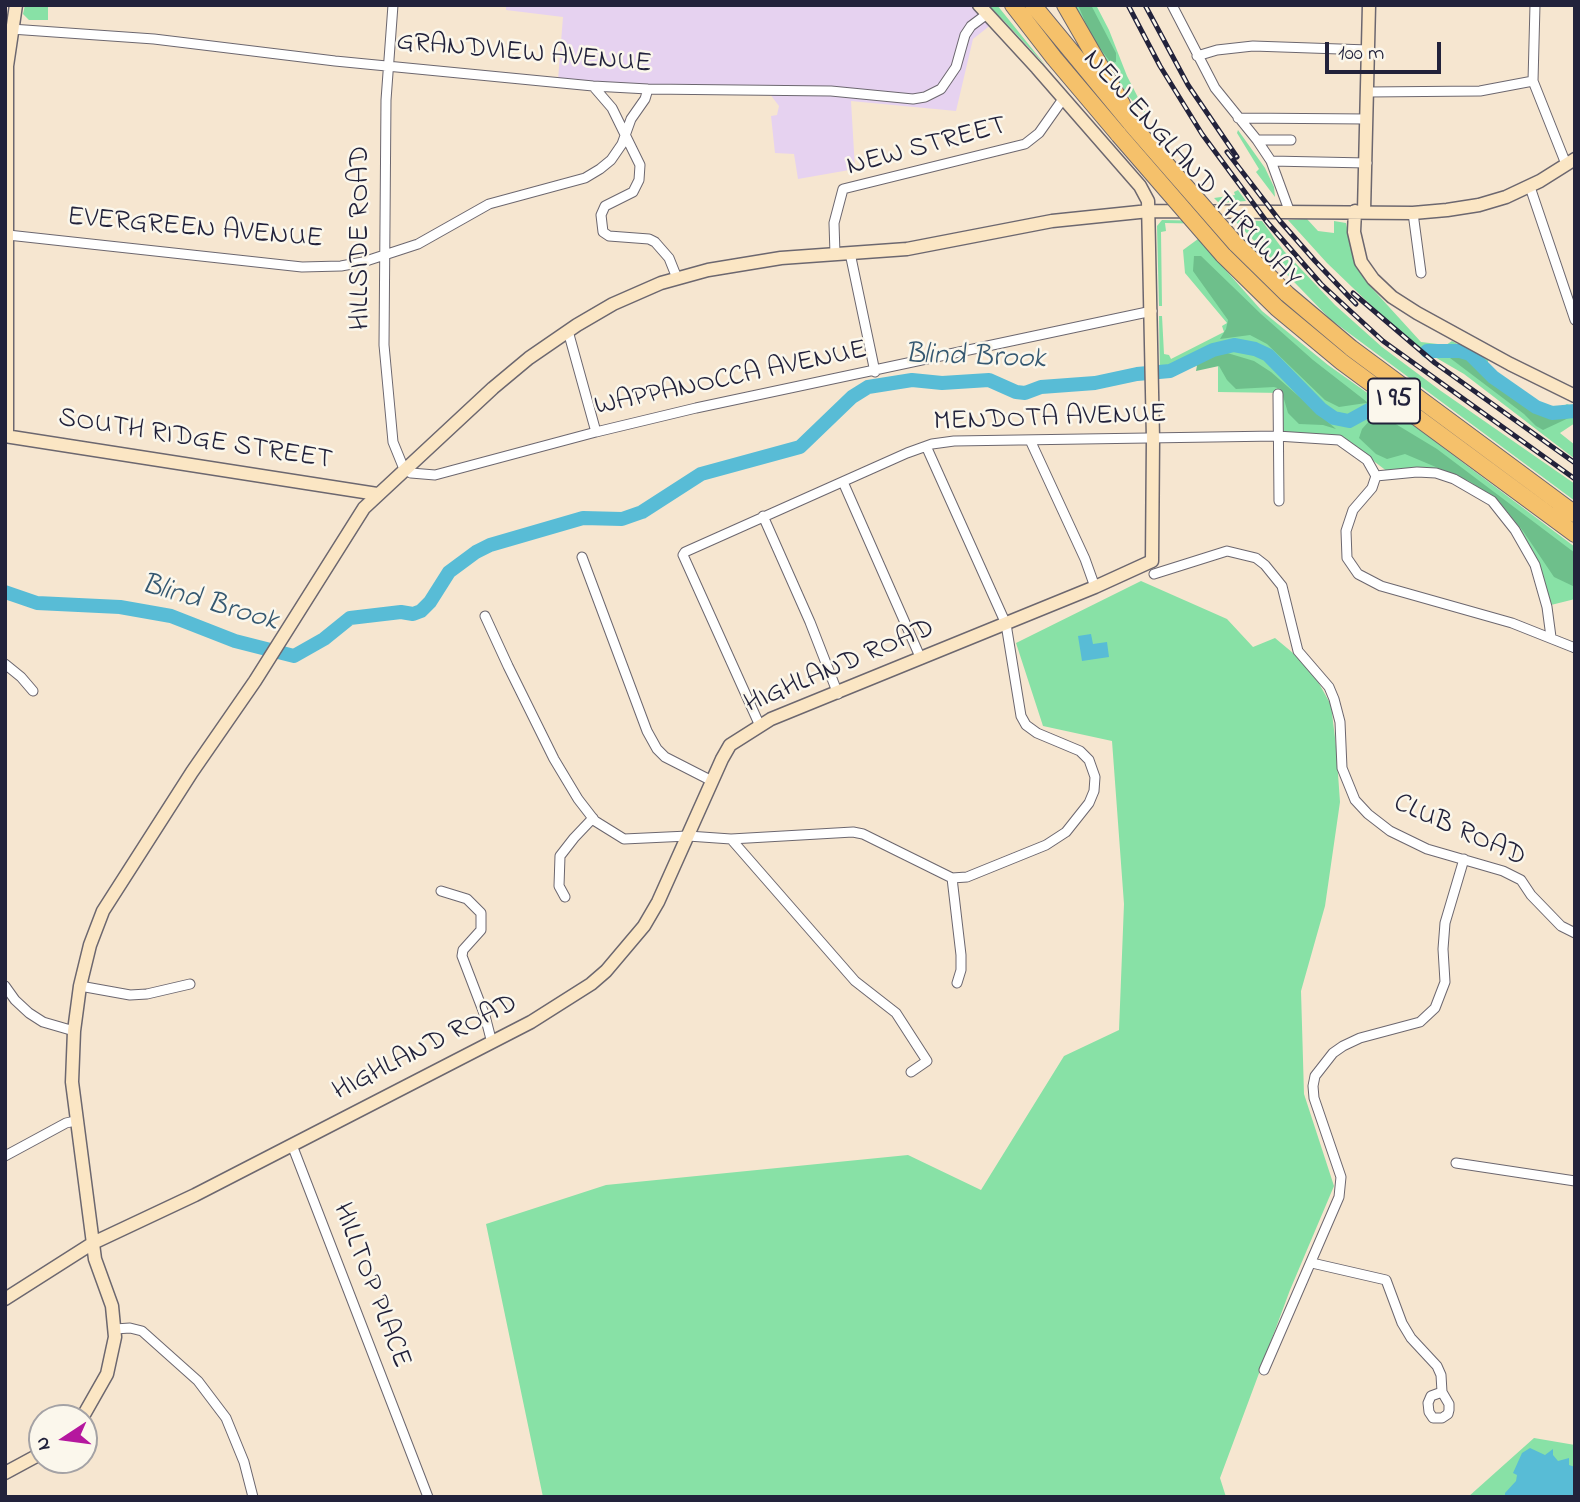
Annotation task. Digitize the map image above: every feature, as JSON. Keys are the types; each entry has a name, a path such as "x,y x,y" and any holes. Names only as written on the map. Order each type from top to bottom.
{"highway":[{"name":"NEW ENGLAND THRUWAY","path":"1013,5 1054,58 1126,130 1277,308 1342,362 1575,534"},
{"name":"NEW ENGLAND THRUWAY","path":"1033,5 1126,130"},
{"path":"1065,5 1110,81 1126,130"},
{"name":"NEW ENGLAND THRUWAY","path":"1229,249 1351,348 1575,514"}],"street":[{"path":"6,436 7,66 16,5"},
{"name":"HILLSIDE ROAD","path":"393,5 386,100 386,380 393,442 404,469"},
{"path":"1172,5 1197,56 1221,96 1271,160 1289,210"},
{"path":"1369,5 1367,163 1354,233 1361,262 1373,279 1392,297 1417,313 1510,365 1575,396"},
{"path":"90,1404 107,1374 116,1329 112,1306 95,1259 75,1121 72,1067 74,1031 80,986 90,945 103,911 192,772 263,669 355,521 377,494 529,358 613,304 677,278 780,257 907,249 1052,221 1149,211 1413,213 1479,205 1530,187 1571,161 1533,81 1535,5"},
{"path":"983,10 1140,187 1148,201 1149,211"},
{"name":"GRANDVIEW AVENUE","path":"11,29 154,39 593,86 831,91 900,99 925,97 941,89 956,67 965,35 983,10"},
{"path":"1197,56 1217,50 1253,46 1368,50"},
{"path":"1368,92 1480,91 1533,81"},
{"path":"593,86 612,108 640,165 639,180 633,192 605,206 601,215 603,232 609,236 655,242 669,258 677,278"},
{"name":"EVERGREEN AVENUE","path":"8,235 302,267 341,266 385,256 432,237 453,222 489,204 585,178 611,160 622,144 631,119 645,99 648,89"},
{"name":"NEW STREET","path":"835,254 834,223 844,189 1025,144 1039,134 1063,99"},
{"path":"1238,118 1367,119"},
{"path":"1257,139 1291,140"},
{"path":"1271,160 1367,163"},
{"path":"1530,187 1575,320"},
{"name":"HIGHLAND ROAD","path":"5,1299 93,1243 195,1195 492,1043 591,984 607,971 644,926 658,902 730,746 760,726 771,719 838,694 1152,561 1152,311 1149,211"},
{"path":"1413,213 1421,273"},
{"path":"850,253 875,372"},
{"name":"WAPPANOCCA AVENUE","path":"404,469 435,475 696,408 1152,311"},
{"path":"568,331 596,432"},
{"path":"1278,394 1279,501"},
{"name":"SOUTH RIDGE STREET","path":"6,436 377,494"},
{"name":"MENDOTA AVENUE","path":"760,726 684,557 687,549 926,446 954,441 1277,436 1339,440 1367,460 1376,476"},
{"path":"1030,440 1095,587"},
{"path":"485,615 554,759 578,799 593,818 624,839 688,835 731,839 853,832 892,847 952,878 967,877 1046,845 1066,832 1077,820 1094,791 1093,768 1080,751 1037,733 1026,725 1021,716 1006,624 926,446"},
{"path":"1551,636 1547,607 1535,565 1520,537 1498,506 1466,485 1436,473 1376,476 1372,488 1353,510 1346,531 1347,558 1358,574 1381,586 1487,615 1551,636 1575,648"},
{"path":"843,482 922,659"},
{"path":"763,516 810,622 838,694"},
{"name":"CLUB ROAD","path":"1154,573 1227,551 1256,558 1265,565 1282,586 1298,652 1329,687 1334,699 1340,722 1342,768 1355,800 1390,831 1427,849 1503,871 1521,880 1531,895 1561,926 1575,933"},
{"path":"582,556 647,732 665,757 712,781"},
{"path":"5,664 33,691"},
{"path":"565,897 559,886 561,856 593,818"},
{"path":"731,839 855,981 896,1013 927,1060 911,1072"},
{"path":"1264,1370 1339,1197 1341,1183 1314,1098 1315,1076 1333,1053 1343,1046 1420,1021 1435,1008 1445,982 1443,949 1446,923 1464,859"},
{"path":"952,878 961,955 961,970 957,983"},
{"path":"441,891 467,899 481,913 481,930 463,950 463,956 492,1043"},
{"path":"80,986 130,995 190,984"},
{"path":"5,986 29,1013 43,1022 74,1031"},
{"path":"5,1156 66,1123 75,1121"},
{"name":"HILLTOP PLACE","path":"292,1145 428,1497"},
{"path":"1456,1163 1575,1181"},
{"path":"1312,1263 1385,1280 1411,1338 1437,1366 1441,1375 1442,1392"},
{"path":"116,1329 142,1331 198,1381 226,1418 244,1462 253,1497"},
{"path":"5,1473 28,1461"}],"shaded area":[{"path":"506,5 976,5 992,24 973,39 956,111 851,101 855,169 798,179 794,154 775,153 771,116 777,115 779,106 763,85 610,85 558,80 563,17 506,10"}],"green space":[{"path":"25,5 48,5 48,20 29,20 23,14"},
{"path":"988,5 997,5 1046,66 1005,22"},
{"path":"1069,5 1096,5 1148,117 1129,97"},
{"path":"1078,5 1091,5 1116,53 1116,62 1111,63 1091,36"},
{"path":"1238,130 1265,168 1274,187 1275,197 1256,172 1259,169 1237,133"},
{"path":"1238,190 1246,201 1219,203 1214,198 1235,195 1234,192"},
{"path":"1307,219 1318,231 1334,233 1334,221 1346,223 1354,260 1369,285 1421,342 1446,345 1452,341 1488,360 1488,369 1546,406 1560,408 1567,404 1575,407 1575,423 1560,433 1575,445 1575,459 1464,374 1421,349 1377,311 1327,263 1288,220"},
{"path":"1162,220 1212,221 1215,224 1165,223 1166,231 1161,232 1162,306 1159,306 1157,226"},
{"path":"1234,220 1262,221 1284,251 1335,305 1382,347 1575,484 1575,501 1330,319"},
{"path":"1198,239 1262,311 1328,365 1575,547 1575,599 1551,605 1537,559 1518,526 1500,505 1461,479 1388,472 1350,443 1284,433 1282,393 1218,392 1218,366 1199,365 1160,378 1159,316 1162,316 1164,354 1171,359 1224,332 1222,326 1227,323 1185,273 1183,250"},
{"path":"1194,256 1201,256 1313,360 1394,423 1437,449 1575,553 1575,587 1554,577 1499,501 1469,481 1405,454 1387,459 1376,454 1359,438 1362,429 1372,418 1366,403 1339,407 1325,400 1267,344 1250,335 1220,339 1228,320 1193,271"},
{"path":"1454,345 1480,359 1491,373 1546,409 1571,409 1575,410 1575,415 1543,430 1536,426 1450,358 1450,346"},
{"path":"1224,352 1254,361 1271,372 1336,429 1323,425 1299,424 1288,413 1281,389 1236,389 1219,366 1196,371 1198,360 1208,354"},
{"path":"1141,581 1227,619 1253,647 1275,638 1293,653 1316,678 1331,705 1336,746 1340,802 1325,906 1301,991 1304,1094 1334,1186 1290,1290 1220,1478 1226,1497 543,1497 486,1224 606,1185 908,1155 981,1190 1064,1056 1119,1030 1124,904 1112,741 1043,726 1016,643"},
{"path":"1534,1438 1575,1445 1575,1497 1468,1497"}],"water":[{"path":"1091,634 1093,644 1107,642 1109,657 1082,661 1078,636"},
{"path":"1530,1448 1545,1455 1553,1449 1553,1455 1558,1461 1569,1458 1569,1465 1575,1467 1575,1497 1505,1497 1505,1493 1516,1481 1517,1475 1513,1473 1522,1453"}],"waterway":[{"name":"Blind Brook","path":"5,592 37,603 120,607 171,616 235,641 294,656 324,639 350,618 401,612 413,614 421,611 449,572 490,545 583,518 622,519 642,512 701,474 800,447 852,397 868,387 912,380 942,383 989,380 1016,392 1025,393 1041,387 1095,383 1137,374 1170,371 1213,350 1234,345 1268,355 1321,409 1334,418 1349,421 1369,410"},
{"name":"Blind Brook","path":"1427,351 1460,351 1470,354 1493,377 1536,407 1552,413 1575,411"}],"railway":[{"path":"1128,5 1160,66 1202,134 1267,222 1321,284 1383,341 1575,479"},
{"path":"1145,5 1188,85 1237,157"},
{"path":"1227,152 1280,221 1356,304"},
{"path":"1353,293 1435,363 1575,463"}]}
